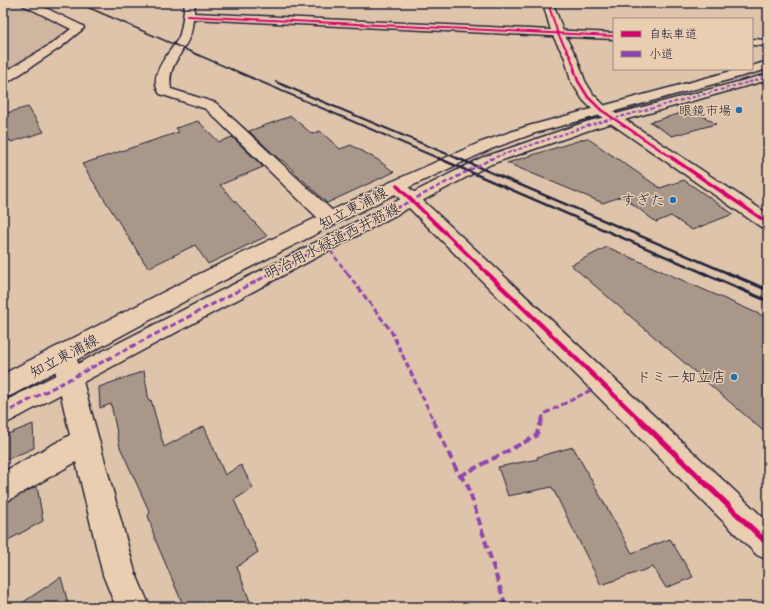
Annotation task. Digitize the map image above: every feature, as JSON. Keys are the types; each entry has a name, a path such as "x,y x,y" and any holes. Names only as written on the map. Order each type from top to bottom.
{"street":[{"path":"3,79 57,45 79,28 27,3"},
{"path":"548,3 558,34 571,58 578,81 588,97 608,114 768,223"},
{"path":"330,219 210,106 165,91 162,82 166,64 183,38 189,10 558,34 613,36"},
{"path":"753,42 768,43"},
{"name":"知立東浦線","path":"753,70 768,65"},
{"name":"知立東浦線","path":"3,387 66,367 202,282 330,219 404,193 485,146 530,130 608,114 752,70"},
{"path":"608,114 768,77"},
{"path":"404,193 768,544"},
{"name":"明治用水緑道西井筋線","path":"3,414 66,367 404,193"},
{"path":"66,367 119,575 133,607"},
{"path":"3,488 85,442"}],"shaded area":[{"path":"3,3 18,3 70,29 65,36 3,76"}],"building":[{"path":"28,107 44,132 11,142 10,140 3,142 3,114"},
{"path":"693,110 716,124 672,136 650,122"},
{"path":"291,116 312,134 320,131 340,149 351,145 378,160 394,172 327,203 249,131"},
{"path":"198,121 219,142 232,137 263,167 220,185 267,236 208,264 195,245 148,268 82,164 179,132 176,128"},
{"path":"587,138 660,188 684,180 733,214 692,230 671,216 656,222 622,196 603,203 507,163"},
{"name":"ドミー知立店","path":"607,247 768,318 768,435 571,265"},
{"path":"144,371 149,401 151,400 164,447 204,426 225,475 241,465 253,488 234,500 258,552 237,567 252,607 184,607 155,539 148,515 150,513 120,447 111,404 100,408 99,387"},
{"path":"33,424 34,448 3,461 3,436"},
{"path":"573,447 632,553 670,539 693,577 666,588 653,567 601,585 552,487 508,496 498,467 538,459 537,457"},
{"path":"37,486 43,521 3,543 3,504"},
{"path":"61,577 69,607 16,607"}],"railway":[{"path":"78,3 233,70"},
{"path":"231,69 440,159"},
{"path":"276,82 459,159"},
{"path":"438,158 706,274"},
{"path":"457,158 730,274"},
{"path":"703,273 768,301"},
{"path":"728,273 768,290"}],"marked path":[{"path":"3,414 486,161 590,125 768,77"},
{"path":"326,245 391,331 457,471 468,486 506,607"},
{"path":"460,476 536,436 544,414 591,390"}],"cycle path":[{"path":"548,3 558,34 571,58 578,81 588,97 601,110 768,223"},
{"path":"187,16 613,36"},
{"path":"397,186 768,544"}],"place":[{"name":"眼鏡市場","path":"739,110"},
{"name":"すぎた","path":"673,200"},
{"name":"ドミー知立店","path":"734,377"}]}
